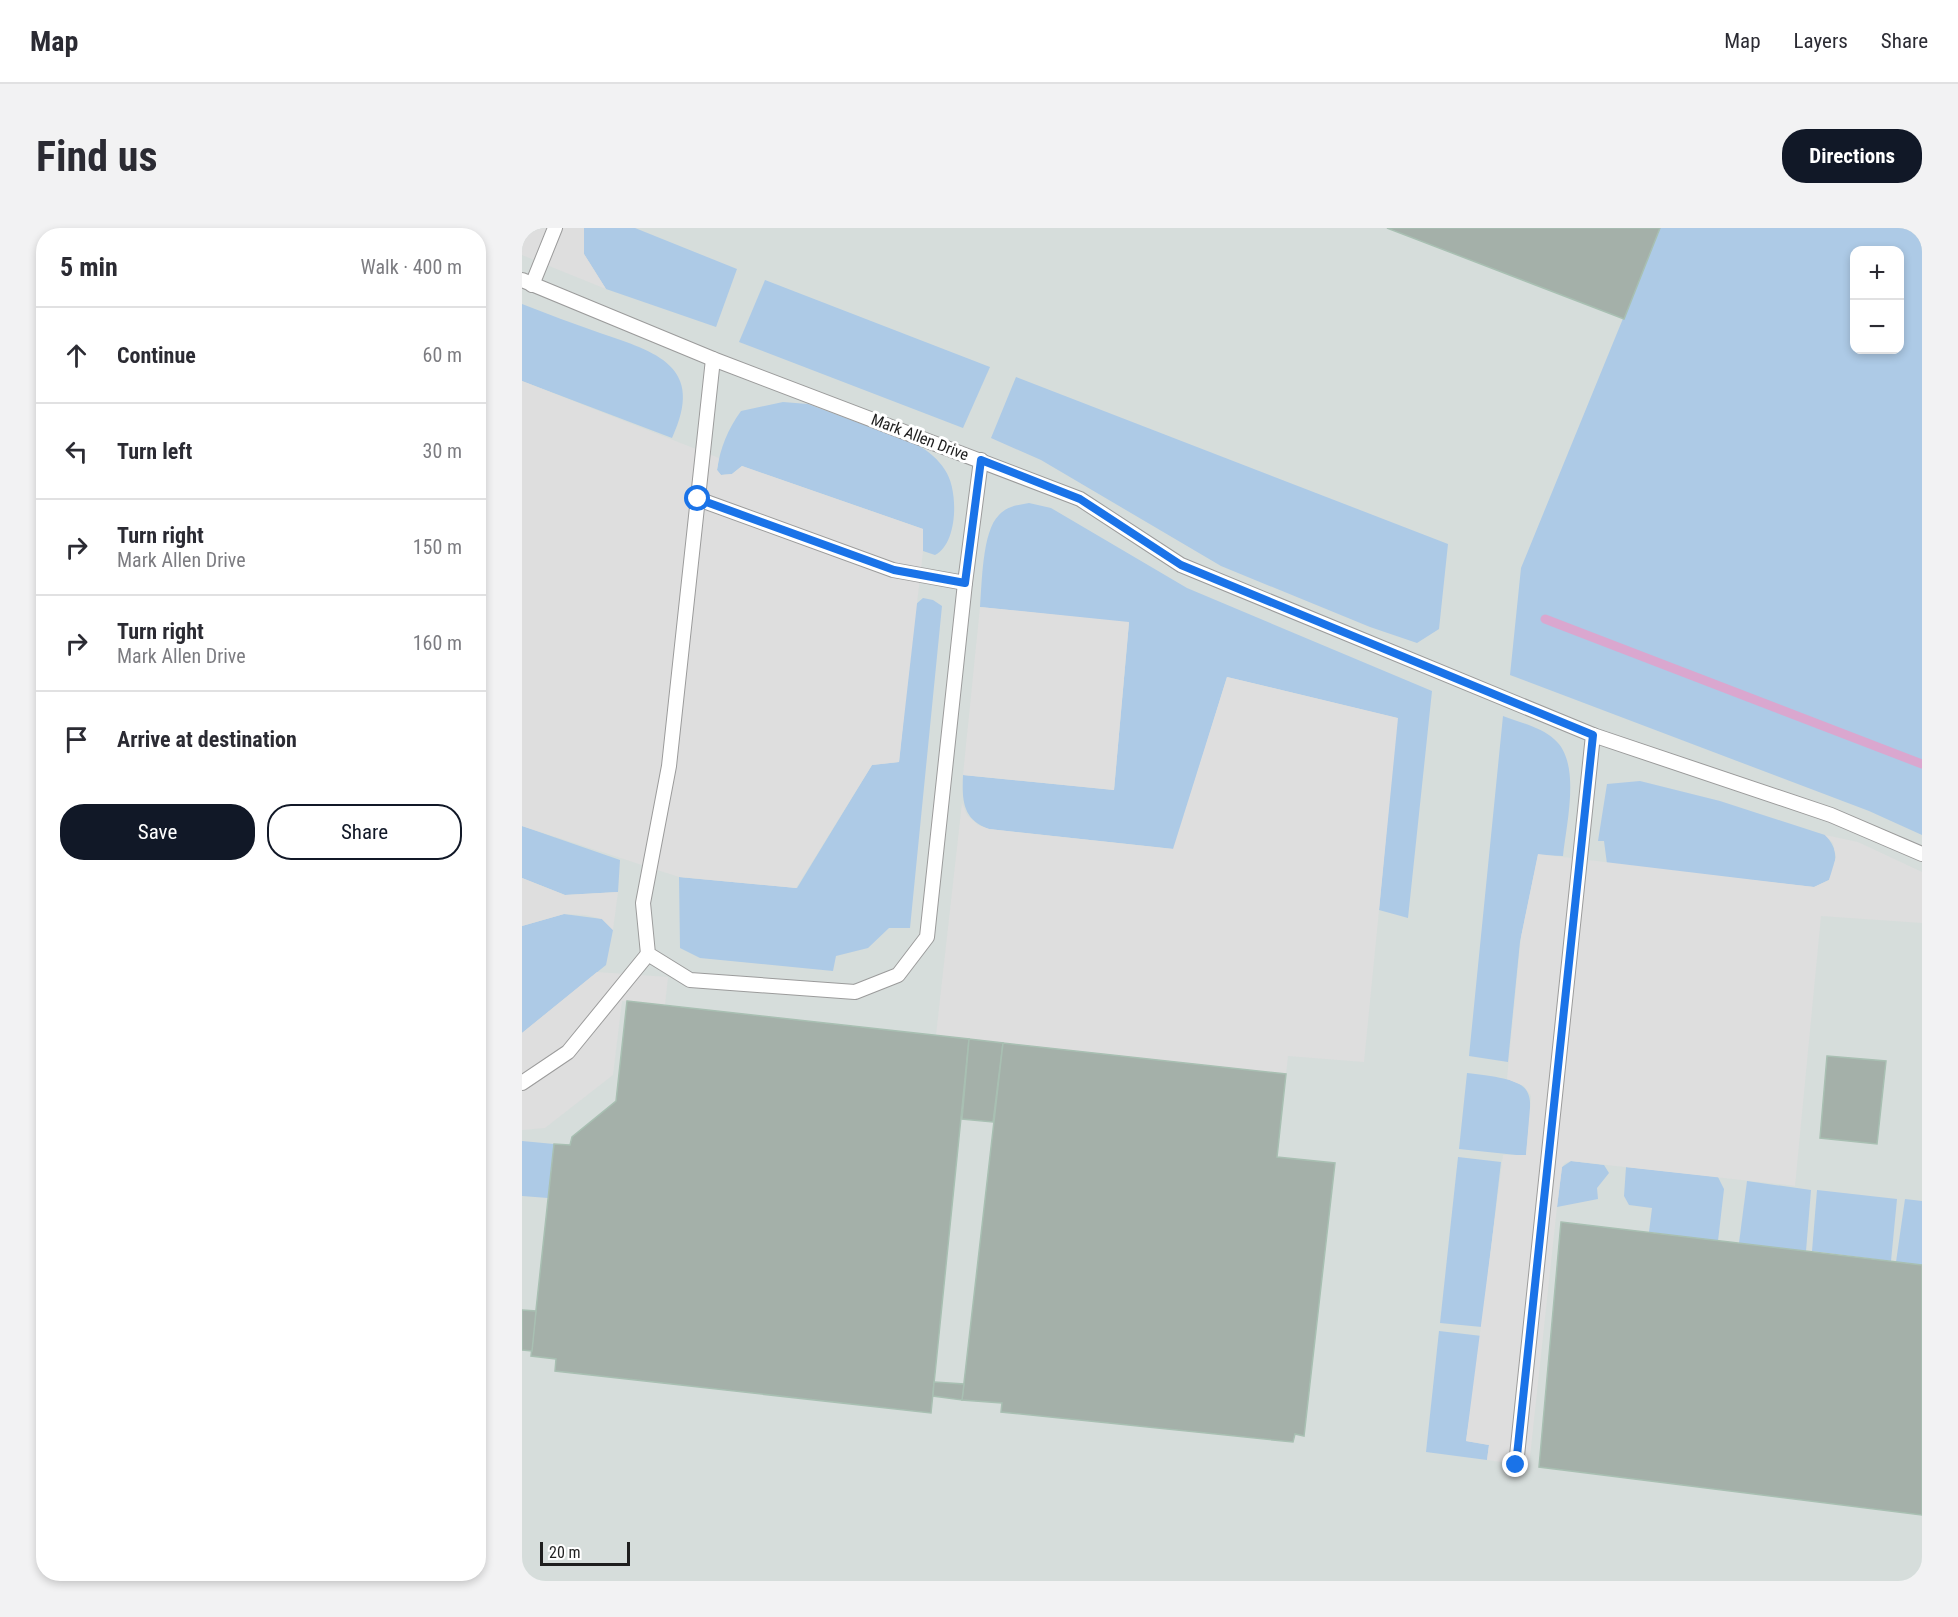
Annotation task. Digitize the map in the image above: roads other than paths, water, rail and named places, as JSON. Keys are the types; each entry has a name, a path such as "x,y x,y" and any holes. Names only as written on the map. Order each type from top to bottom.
{"lane":[{"path":"527,282 555,228"},
{"name":"Mark Allen Drive","path":"527,282 713,359 1080,499 1181,565 1593,735 1831,815 1922,854"},
{"path":"522,1083 568,1052 648,954 643,903 669,766 713,359"},
{"path":"648,954 690,980 855,992 898,975 927,937 965,583 981,460"},
{"path":"698,499 894,570 965,583"},
{"path":"1516,1465 1593,735"}],"waterway":[{"path":"1545,619 1922,764"}]}
